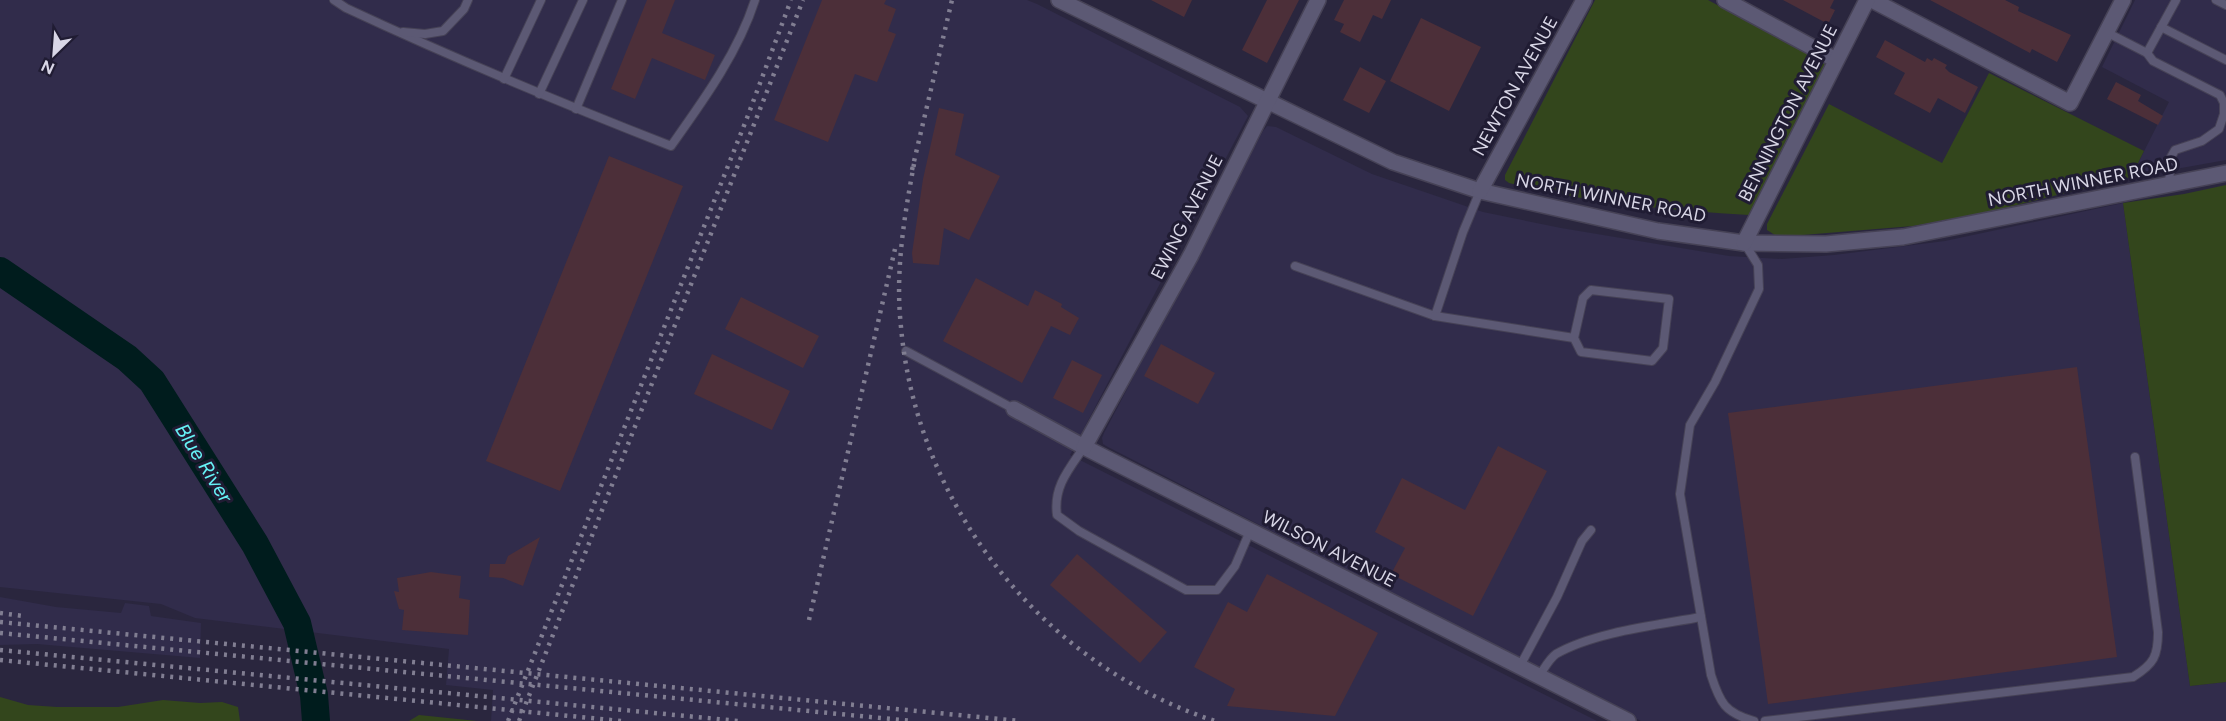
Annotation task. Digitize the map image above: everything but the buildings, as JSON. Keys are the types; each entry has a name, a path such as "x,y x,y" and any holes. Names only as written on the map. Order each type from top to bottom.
{"street":[{"name":"NORTH WINNER ROAD","path":"1059,0 1393,162 1480,191 1658,231 1744,243 1826,244 1903,237 2226,173"},
{"name":"EWING AVENUE","path":"1084,447 1191,255 1318,0"},
{"name":"NEWTON AVENUE","path":"1480,191 1584,0"},
{"path":"1725,0 1836,60"},
{"name":"BENNINGTON AVENUE","path":"1744,243 1867,0"},
{"path":"1872,0 2070,103 2123,0"},
{"name":"WILSON AVENUE","path":"1014,409 1084,447 1628,721"}],"lane":[{"path":"334,0 346,8 504,79 671,146 703,101 747,26 755,0"},
{"path":"396,31 425,34 443,32 464,9 468,0"},
{"path":"504,79 541,0"},
{"path":"539,94 583,0"},
{"path":"576,109 622,0"},
{"path":"2147,53 2176,0"},
{"path":"2216,0 2226,5"},
{"path":"2161,27 2226,60"},
{"path":"2106,32 2147,53 2153,61 2220,95 2224,103 2224,114 2219,129 2202,141 2175,150 2171,157 2169,184"},
{"path":"1435,316 1463,232 1480,191"},
{"path":"1744,243 1758,265 1759,289 1715,382 1690,425 1680,494 1711,675 1718,698 1727,710 1755,721"},
{"path":"1295,266 1435,316 1574,339"},
{"path":"1591,290 1669,299 1663,348 1652,361 1581,352 1574,339 1583,298 1591,290"},
{"path":"906,351 1014,409"},
{"path":"1084,447 1064,477 1055,501 1057,515 1078,531 1186,590 1217,590 1235,566 1250,531"},
{"path":"1765,721 2133,677 2144,670 2153,660 2158,648 2158,632 2135,457"},
{"path":"1520,666 1557,597 1582,541 1591,530"},
{"path":"1539,676 1555,654 1575,645 1602,636 1701,616"}],"shaded area":[{"path":"0,0 1027,0 1037,4 1240,107 1248,116 1070,455 1597,721 491,721 493,690 446,685 449,649 195,618 161,604 0,587"},
{"path":"2135,0 2226,0 2226,160 2131,177 2169,102 2102,67"},
{"path":"1267,126 1276,127 1372,174 1483,212 1561,228 1729,256 1782,259 1945,241 2123,203 2190,686 2226,682 2226,721 1641,721 1103,444 1104,433"},
{"path":"0,597 56,607 121,613 125,603 149,606 151,616 201,623 200,658 37,644 0,645"}],"green space":[{"path":"1595,0 1708,0 1826,64 1826,69 1749,215 1598,201 1539,190 1505,180 1505,175"},
{"path":"1989,73 2144,151 2131,177 1980,214 1913,226 1778,237 1767,230 1767,224 1829,104 1942,163"},
{"path":"2226,185 2226,682 2190,686 2123,203"},
{"path":"0,697 28,705 57,707 118,707 163,700 222,702 238,707 240,721 0,721"},
{"path":"419,715 477,721 409,721"}],"waterway":[{"name":"Blue River","path":"0,271 127,358 152,381 255,544 297,623 314,695 316,721"}],"railway":[{"path":"508,721 747,118 791,0"},
{"path":"519,721 803,0"},
{"path":"912,170 952,0"},
{"path":"914,164 900,265 901,327 912,393 933,457 962,516 999,570 1044,619 1096,661 1153,695 1215,721"},
{"path":"809,620 895,249"},
{"path":"0,613 23,616"},
{"path":"0,622 1020,721"},
{"path":"0,633 912,721"},
{"path":"0,650 738,721"},
{"path":"0,660 621,721"}]}
